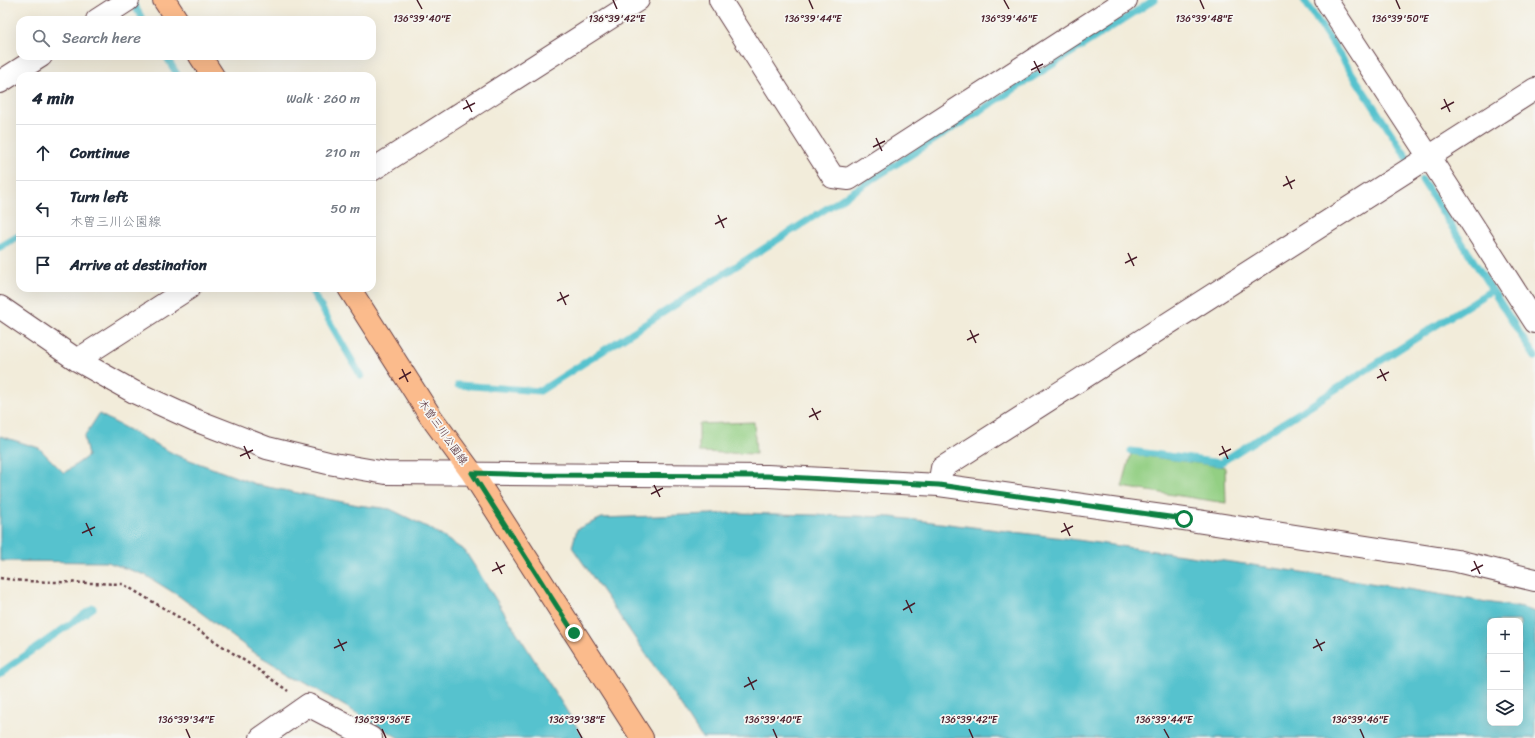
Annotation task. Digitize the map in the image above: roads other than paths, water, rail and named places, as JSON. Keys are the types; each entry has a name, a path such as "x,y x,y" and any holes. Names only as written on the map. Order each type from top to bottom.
{"main road":[{"path":"164,0 174,16"},
{"path":"203,60 210,72"},
{"name":"木曽三川公園線","path":"352,292 431,417 472,473 642,738"}],"street":[{"path":"103,16 128,0"},
{"path":"376,167 638,0"},
{"path":"720,0 833,177 849,179 1126,0"},
{"path":"1326,0 1535,322"},
{"path":"0,82 35,60"},
{"path":"939,485 942,468 1535,90"},
{"path":"77,360 183,292"},
{"path":"0,307 77,360 134,392 195,420 267,448 328,463 386,473 767,476 939,485 1192,520 1456,561 1535,580"},
{"path":"261,738 308,705 371,738"}],"water":[{"path":"99,414 176,455 258,485 358,505 390,509 431,529 465,551 584,738 399,738 253,652 179,596 145,575 107,562 0,561 0,436 39,448 64,473 88,456 84,437"},
{"path":"738,513 891,517 1063,538 1315,574 1523,608 1535,612 1535,738 702,738 572,547 577,529 602,518"}],"waterway":[{"path":"458,385 540,391 1154,0"},
{"path":"1304,0 1408,159"},
{"path":"134,5 141,16"},
{"path":"168,60 176,72"},
{"path":"1422,180 1535,357"},
{"path":"0,247 16,237"},
{"path":"1131,451 1220,463 1492,290"},
{"path":"312,292 361,376"},
{"path":"0,673 93,608"}]}
